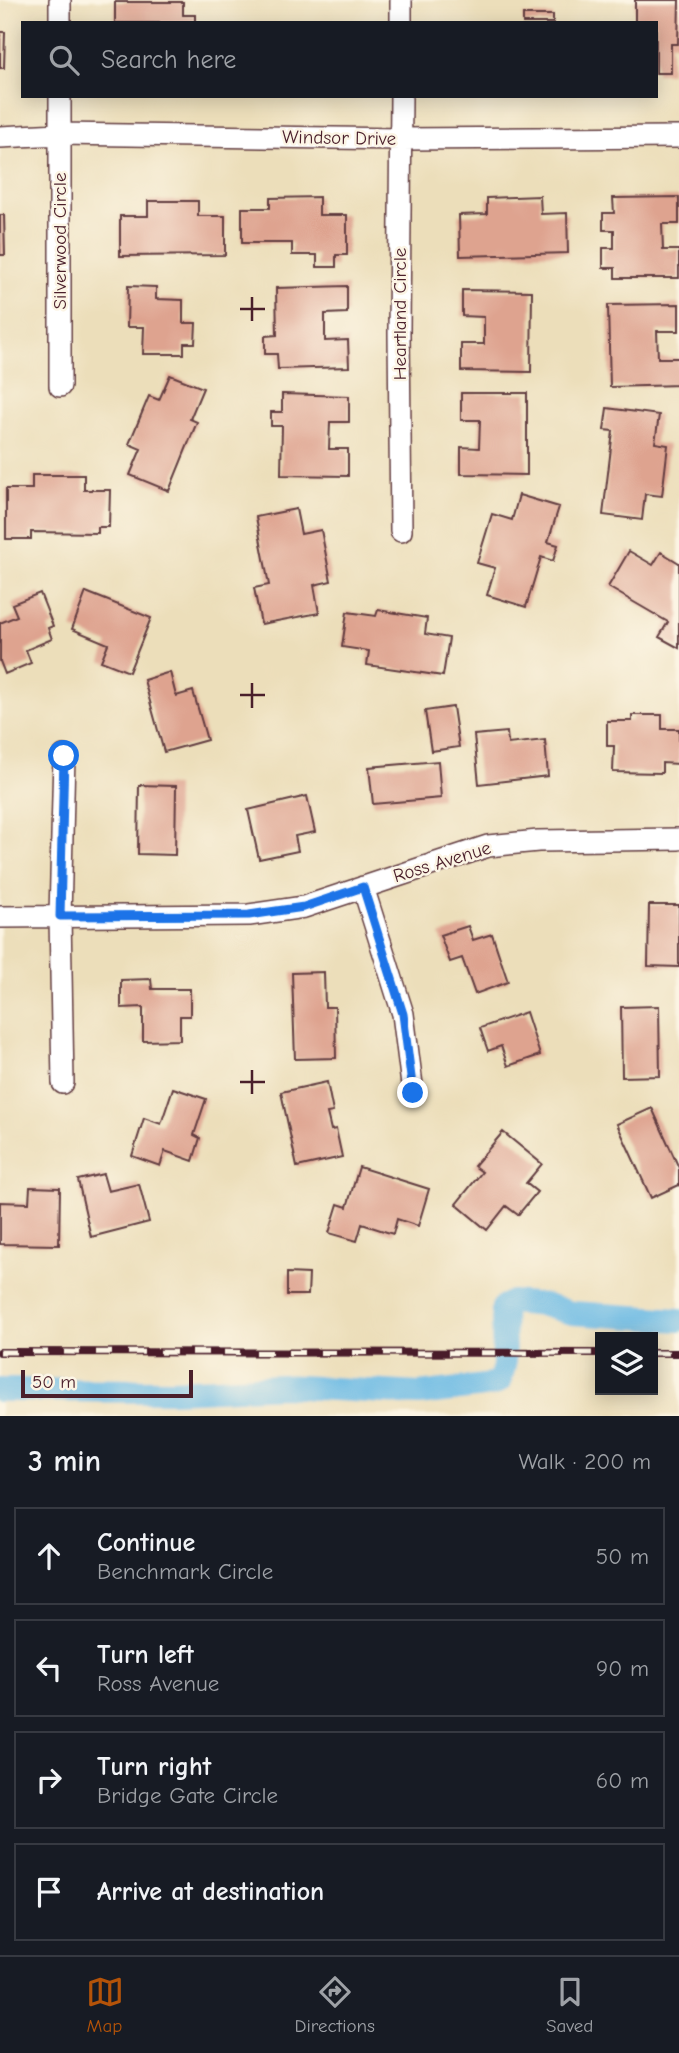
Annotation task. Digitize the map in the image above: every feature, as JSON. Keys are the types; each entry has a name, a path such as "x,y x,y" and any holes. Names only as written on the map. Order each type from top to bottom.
{"street":[{"path":"60,0 60,21"},
{"path":"401,0 401,21"},
{"name":"Silverwood Circle","path":"60,98 60,386"},
{"name":"Heartland Circle","path":"401,98 401,531"},
{"name":"Windsor Drive","path":"0,137 59,134 401,139 679,136"},
{"path":"64,756 60,916 64,1083"},
{"name":"Ross Avenue","path":"0,917 249,915 304,907 488,846 538,841 679,839"},
{"path":"363,887 403,1014 413,1093"}],"building":[{"path":"635,0 679,0 678,44 671,44 671,73 658,73 658,21 635,21"},
{"path":"115,2 183,2 183,15 195,15 195,21 115,21"},
{"path":"523,15 553,15 553,21 523,21"},
{"path":"0,32 5,32 4,68 0,68"},
{"path":"540,196 541,214 567,213 568,253 460,256 459,215 487,214 487,198"},
{"path":"319,197 319,215 347,215 347,255 336,255 336,267 317,267 317,255 292,255 292,243 242,243 242,208 270,208 270,198"},
{"path":"679,197 679,224 662,224 663,250 679,250 679,278 615,278 615,268 603,268 603,248 614,248 614,230 603,230 603,213 614,213 613,198"},
{"path":"148,201 198,201 198,216 225,216 225,255 120,256 120,216 148,216"},
{"path":"0,215 4,215 5,255 0,255"},
{"path":"128,286 156,287 156,299 183,300 183,323 196,323 195,343 184,343 184,354 143,354 144,327 127,327"},
{"path":"347,286 347,313 325,314 325,341 348,340 349,367 278,369 277,354 265,354 265,336 277,335 276,288"},
{"path":"462,290 532,291 531,372 461,371 461,344 484,344 484,317 462,316"},
{"path":"679,304 679,331 657,331 658,358 679,358 679,385 610,387 608,305"},
{"path":"170,375 203,388 190,419 197,422 169,491 130,475 141,449 129,444 149,396 159,400"},
{"path":"461,393 527,393 527,475 461,474 461,447 479,448 480,420 461,420"},
{"path":"282,394 349,396 349,422 330,422 329,449 348,449 348,476 281,475 282,426 271,426 271,412 282,412"},
{"path":"607,408 659,415 655,443 668,445 662,496 645,494 642,520 603,515 613,431 604,430"},
{"path":"32,475 84,475 84,490 110,490 109,527 98,527 98,533 31,532 31,539 6,539 6,489 32,489"},
{"path":"519,495 559,507 548,542 558,545 553,561 541,557 526,607 487,595 495,568 477,563 492,514 512,520"},
{"path":"296,509 301,534 321,530 331,581 314,585 319,613 261,624 254,588 269,585 256,517"},
{"path":"629,551 653,565 661,552 679,563 679,648 659,637 668,622 608,587"},
{"path":"86,592 151,618 129,672 101,661 108,644 72,629"},
{"path":"40,593 53,626 48,628 52,639 26,650 31,663 5,674 0,661 0,623 17,616 12,604"},
{"path":"378,610 427,618 425,634 449,638 443,676 367,665 369,651 342,647 347,612 376,616"},
{"path":"170,672 176,696 193,691 207,740 164,752 144,680"},
{"path":"453,707 459,747 431,751 425,711"},
{"path":"632,715 662,715 662,729 679,729 679,764 662,763 662,773 613,772 614,746 607,746 607,721 632,721"},
{"path":"507,732 508,744 545,740 548,776 479,784 474,735"},
{"path":"438,761 441,798 373,804 369,767"},
{"path":"139,785 176,786 175,855 138,854"},
{"path":"307,796 315,832 295,836 298,851 259,859 248,810"},
{"path":"649,905 679,905 679,967 648,966"},
{"path":"468,926 473,940 492,934 508,982 475,994 462,958 450,962 440,935"},
{"path":"324,972 325,1007 335,1007 336,1058 295,1059 292,973"},
{"path":"151,979 152,989 190,989 190,1016 180,1016 180,1040 143,1041 143,1007 121,1008 121,980"},
{"path":"659,1006 660,1076 622,1077 621,1007"},
{"path":"526,1012 540,1055 508,1066 501,1046 488,1051 480,1028"},
{"path":"327,1082 333,1112 327,1113 331,1130 336,1129 342,1157 297,1167 281,1092"},
{"path":"173,1088 206,1099 194,1135 200,1138 193,1161 165,1151 160,1166 132,1156 144,1118 161,1124"},
{"path":"652,1108 679,1168 679,1185 651,1198 617,1124"},
{"path":"503,1132 542,1164 526,1183 537,1192 518,1215 506,1206 487,1230 456,1204 482,1172 474,1166"},
{"path":"359,1167 429,1189 418,1226 397,1219 393,1234 362,1224 357,1241 329,1233 338,1204 347,1207"},
{"path":"103,1174 108,1191 139,1184 149,1222 91,1237 78,1180"},
{"path":"30,1187 60,1188 59,1245 0,1244 0,1202 29,1203"},
{"path":"287,1273 309,1274 308,1295 287,1295"}],"waterway":[{"path":"0,1390 172,1391 282,1386 419,1394 492,1385 500,1381 504,1366 503,1308 512,1302 543,1305 572,1313 679,1320"}],"railway":[{"path":"0,1352 595,1353"},
{"path":"658,1353 679,1353"}],"route":[{"path":"64,756 60,916 249,915 304,907 363,887 403,1014 413,1093"}]}
